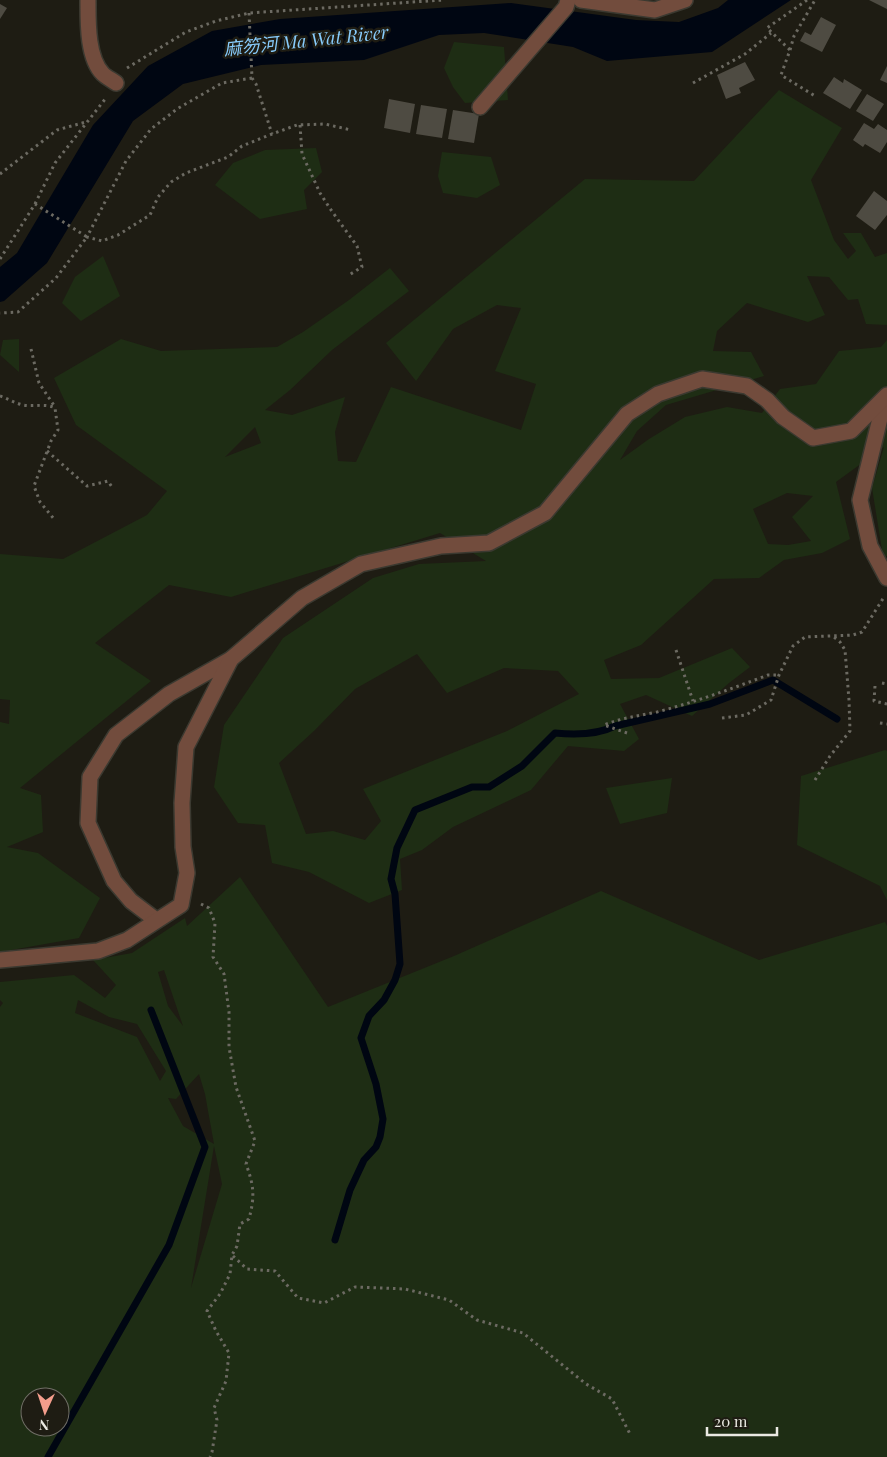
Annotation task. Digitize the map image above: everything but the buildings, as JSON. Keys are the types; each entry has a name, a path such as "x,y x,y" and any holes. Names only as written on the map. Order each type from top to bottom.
{"street":[{"path":"88,0 88,24 94,58 102,73 116,82"},
{"path":"581,0 655,10 685,0"},
{"path":"480,107 567,3"},
{"path":"156,920 131,901 114,881 88,823 90,777 116,735 169,694 231,659 302,598 361,564 442,546 489,543 545,514 627,414 658,394 702,379 747,386 767,400 782,417 813,438 851,431 886,396"},
{"path":"886,396 860,500 870,546 887,578"},
{"path":"0,960 98,951 127,940 180,905 187,873 183,846 182,803 186,747 231,659"}],"path":[{"path":"0,259 35,204 55,163 126,69 186,32 216,21 249,13 443,0"},
{"path":"790,50 767,28 807,0"},
{"path":"815,0 794,36 782,75 815,96"},
{"path":"249,13 252,78 256,84 272,134"},
{"path":"693,83 745,54 772,33"},
{"path":"0,313 18,312 56,278 87,237 126,161 151,129 177,108 222,83 252,78"},
{"path":"0,174 57,130 86,122"},
{"path":"35,204 87,237 102,241 118,235 150,215 158,198 171,182 228,157 242,146 300,125 325,124 351,130"},
{"path":"300,125 302,154 320,193 339,223 357,246 362,267 349,275"},
{"path":"31,349 38,383 55,408 58,430 51,441 34,486 40,502 54,519"},
{"path":"0,396 22,404 37,406 49,404 55,408"},
{"path":"47,451 87,486 108,481 112,487"},
{"path":"722,718 746,715 771,700 779,676 793,646 806,637 833,637 862,632 887,592"},
{"path":"815,780 830,756 850,731 845,650 840,642 833,637"},
{"path":"676,650 693,702"},
{"path":"627,733 604,725 619,718 655,712 707,698 768,675 779,676"},
{"path":"882,683 887,684"},
{"path":"875,686 874,701 887,704"},
{"path":"880,723 887,724"},
{"path":"180,905 196,902 209,908 215,923 213,957 224,974 229,1012 229,1047 236,1088 255,1141 246,1164 253,1183 254,1201 249,1219 240,1224 237,1246 232,1255 230,1274 220,1294 207,1311 229,1353 226,1381 214,1408 217,1420 210,1457"},
{"path":"232,1255 247,1269 275,1271 298,1298 324,1303 355,1288 405,1289 449,1300 477,1320 523,1332 586,1384 612,1399 630,1434"}],"green space":[{"path":"454,42 504,47 508,100 465,103 453,87 444,68"},
{"path":"779,90 842,128 811,180 834,240 848,259 856,251 843,233 861,233 875,257 887,253 887,325 866,324 858,299 848,300 829,277 807,276 825,315 808,322 747,303 717,331 713,351 751,352 764,376 666,405 637,431 620,460 649,439 685,417 727,407 762,413 780,389 816,384 839,351 881,347 887,340 887,556 883,556 872,488 884,447 836,482 850,539 822,553 784,560 759,578 714,579 641,645 604,660 611,679 659,678 732,648 750,667 692,716 646,695 620,704 639,739 624,751 568,746 531,790 453,827 422,850 400,859 402,890 369,903 309,872 272,863 265,825 238,823 214,787 224,725 283,638 373,578 419,564 486,561 440,533 231,597 169,585 95,643 151,681 20,788 41,795 43,832 7,847 38,853 100,898 79,938 0,952 0,722 9,724 10,700 0,699 0,554 63,559 147,515 167,491 76,425 54,378 121,339 161,351 277,347 303,332 349,300 390,268 409,291 332,350 290,390 265,410 292,415 345,397 335,432 338,461 356,462 391,387 521,430 536,384 495,371 521,308 497,305 453,329 416,381 386,343 585,179 694,181","holes":["255,427 261,443 225,457","787,493 813,496 792,517 811,541 788,545 768,544 753,509","417,654 447,693 504,668 558,671 579,694 507,731 363,789 381,821 365,840 333,831 306,834 279,763 355,689"]},
{"path":"316,148 322,172 304,190 307,209 260,219 215,185 233,163 265,150"},
{"path":"442,152 491,157 500,185 477,198 443,193 438,176"},
{"path":"103,256 120,296 81,321 62,303 75,277"},
{"path":"19,339 19,372 0,355 3,340"},
{"path":"885,750 887,751 887,900 880,886 797,845 801,776"},
{"path":"672,778 667,813 620,824 606,788"},
{"path":"240,877 328,1007 454,956 601,891 759,960 885,922 887,926 887,1457 0,1457 0,1007 3,1003 0,1000 0,982 74,975 105,998 116,985 93,960 132,953 185,918 187,926","holes":["164,970 183,1026 168,1006 158,972","78,1000 109,1017 137,1024 166,1071 160,1081 137,1037 75,1013","199,1074 205,1094 214,1144 183,1126 168,1098 176,1099","214,1146 222,1184 191,1288"]}],"water":[{"name":"麻笏河 Ma Wat River","path":"728,0 791,0 712,52 607,61 573,47 484,33 439,35 364,60 261,65 183,84 133,121 47,263 4,301 0,302 0,267 17,253 93,125 148,66 212,31 280,19 511,3 636,20 679,22 718,8"}],"waterway":[{"path":"335,1240 350,1190 364,1160 376,1147 380,1137 383,1119 376,1084 361,1038 369,1016 384,1000 395,980 400,964 395,894 391,879 397,848 415,810 472,787 489,787 522,766 555,733 593,733 615,726 710,704 773,680 837,719"},
{"path":"48,1457 169,1245 205,1147 151,1010"}]}
